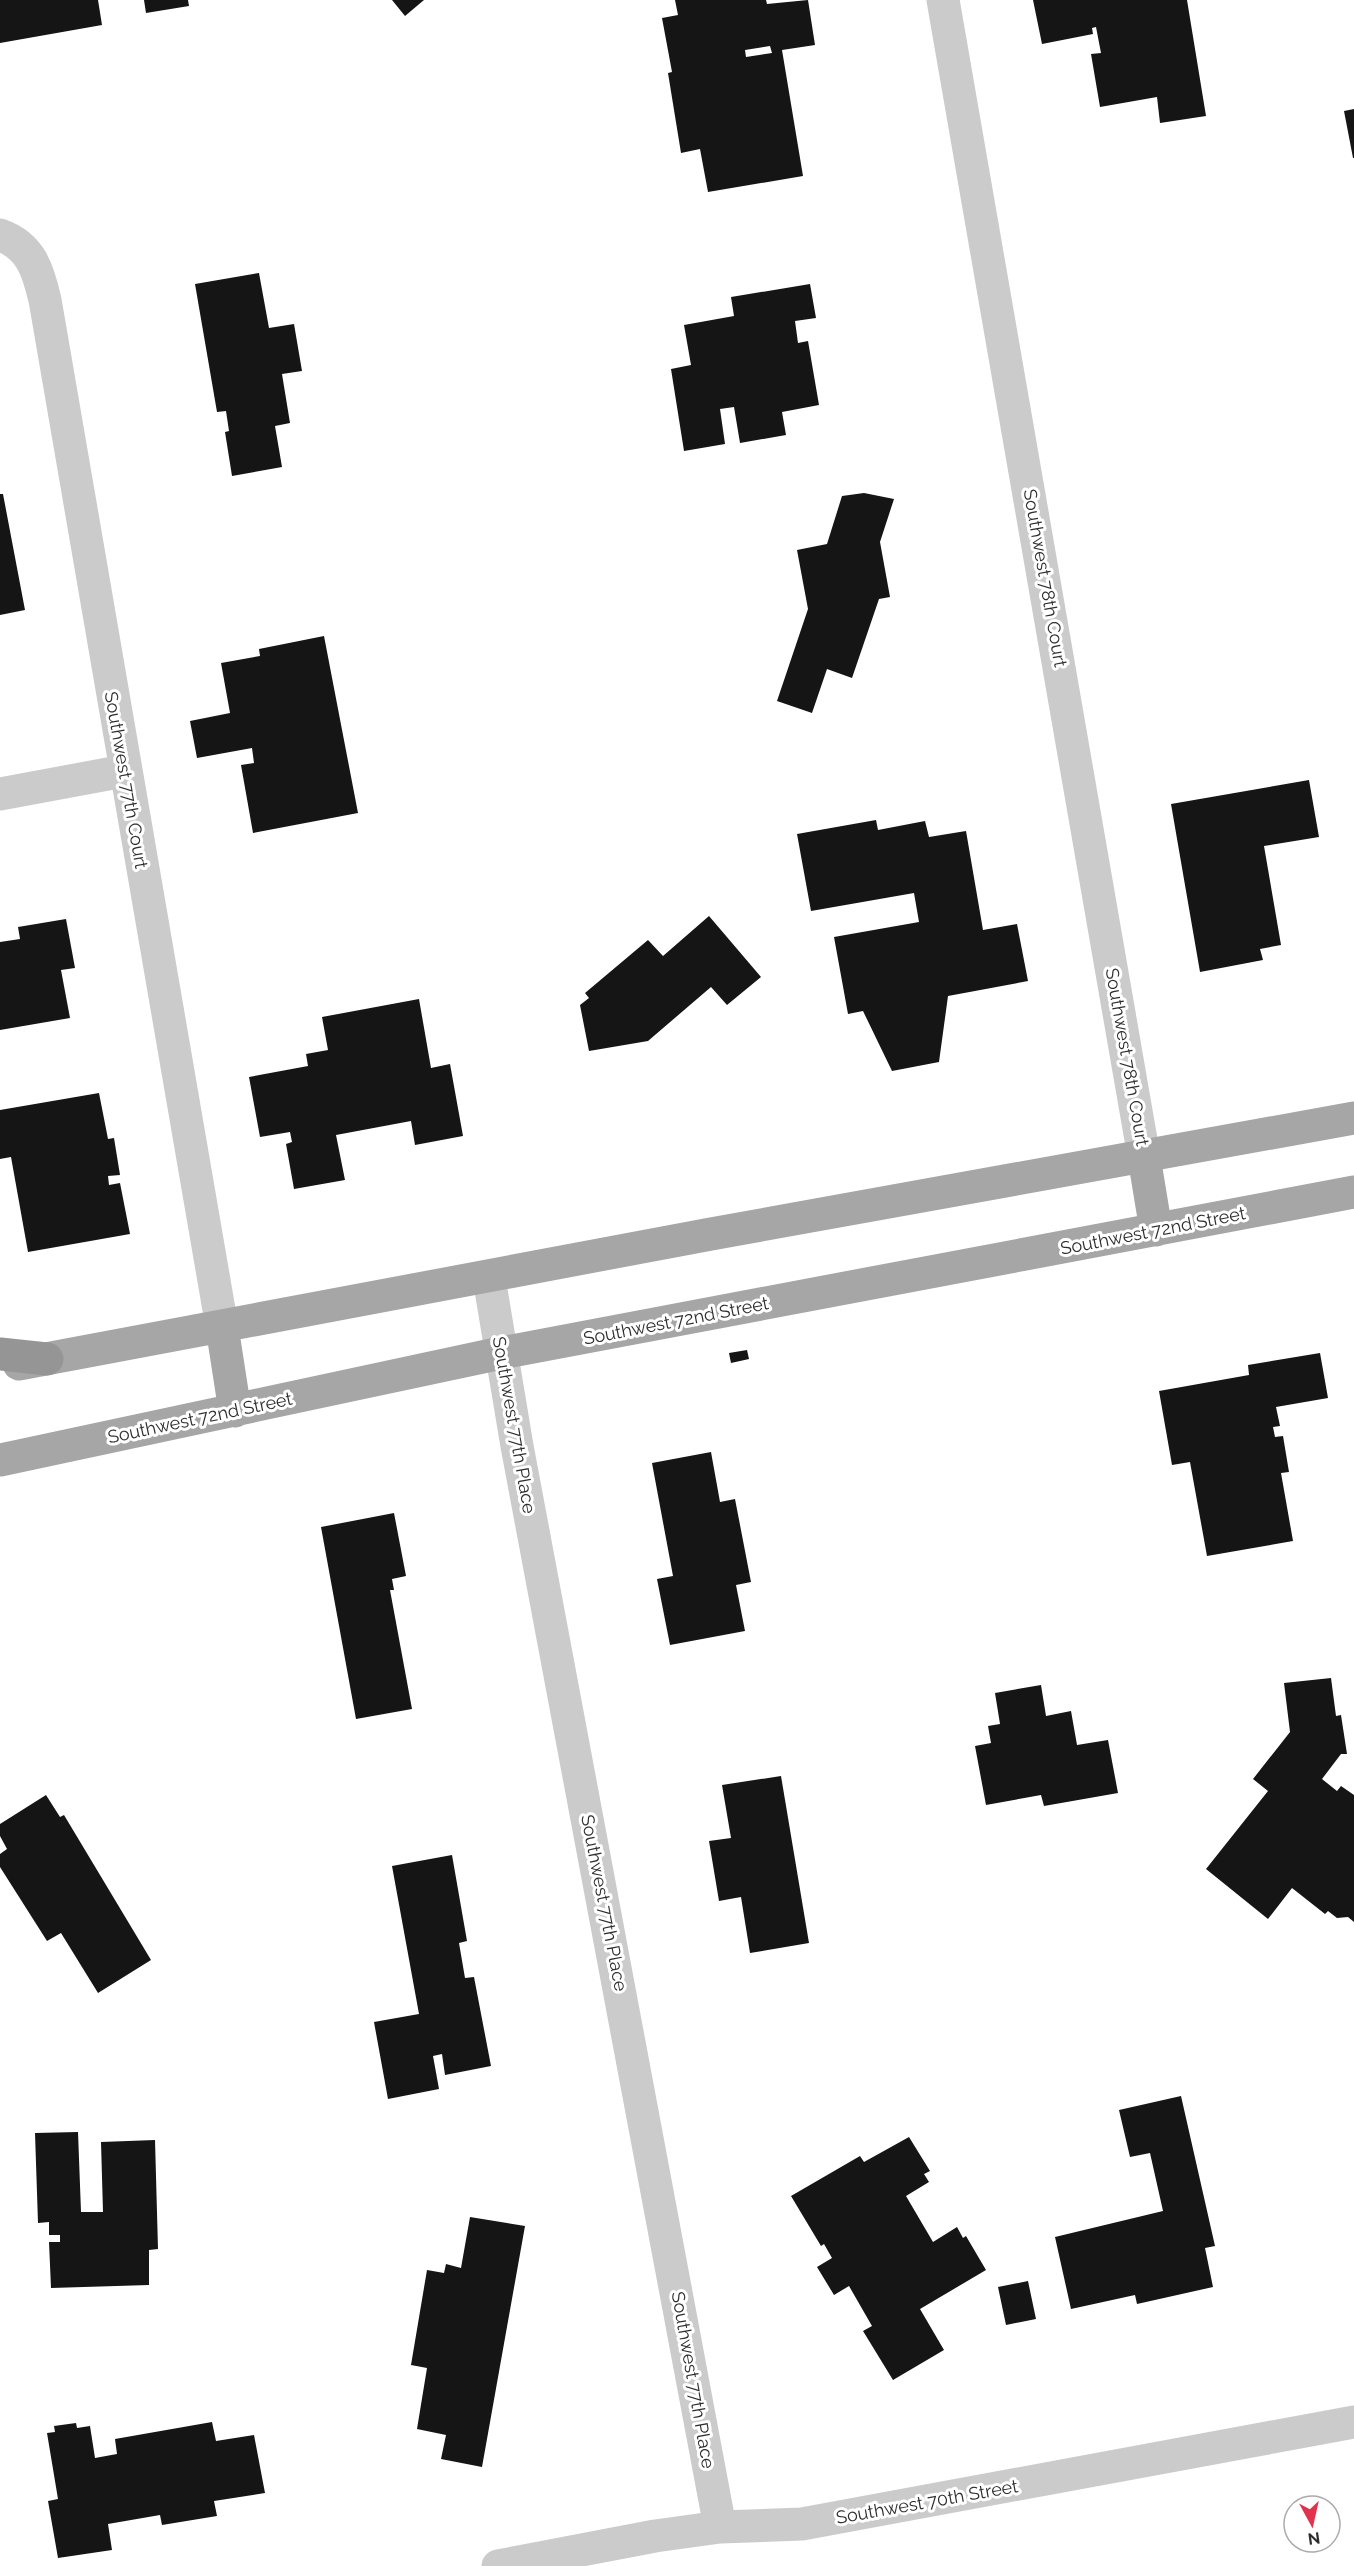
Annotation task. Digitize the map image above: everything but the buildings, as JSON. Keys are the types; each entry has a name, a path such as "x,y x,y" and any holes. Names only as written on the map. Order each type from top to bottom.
{"highway":[{"path":"0,1354 47,1359"}],"main road":[{"path":"0,1368 489,1278 711,1234 1354,1118"},
{"path":"1144,1157 1156,1230"},
{"name":"Southwest 72nd Street","path":"0,1460 501,1353 1354,1192"},
{"path":"222,1327 235,1411"}],"street":[{"name":"Southwest 78th Court","path":"942,0 1144,1157"},
{"name":"Southwest 77th Court","path":"8,238 32,259 45,300 124,771 222,1327"},
{"path":"0,794 124,771"},
{"name":"Southwest 77th Place","path":"489,1278 501,1353 720,2527"},
{"name":"Southwest 70th Street","path":"498,2566 655,2536 720,2527 802,2524 1354,2422"}]}
